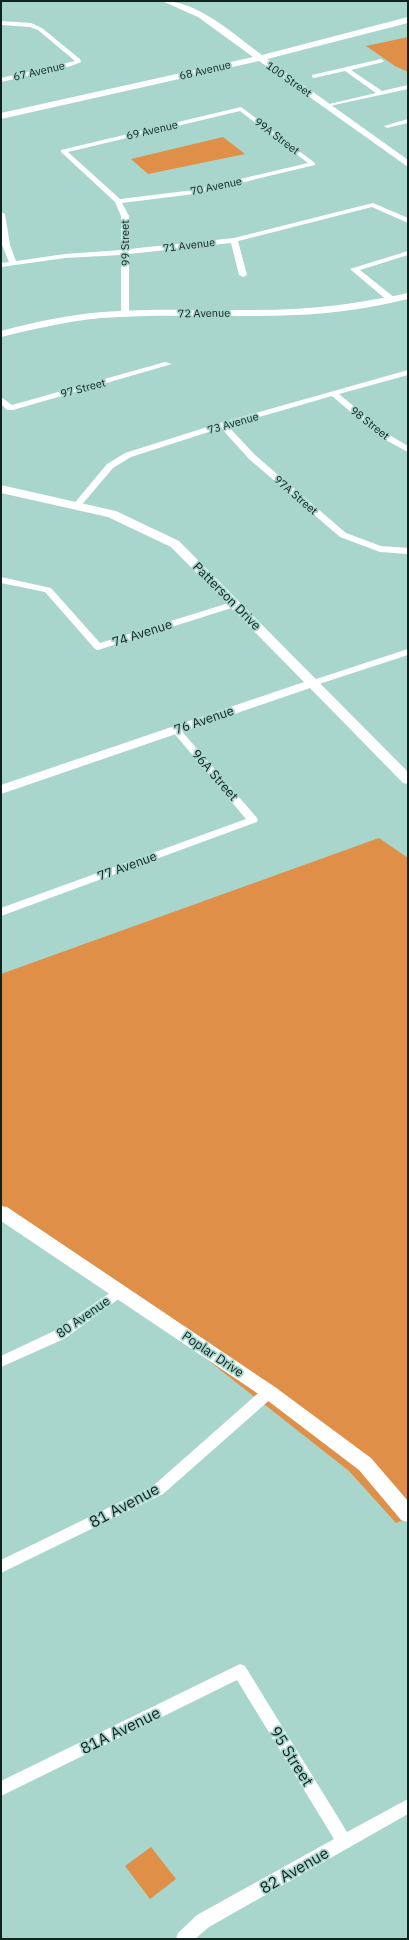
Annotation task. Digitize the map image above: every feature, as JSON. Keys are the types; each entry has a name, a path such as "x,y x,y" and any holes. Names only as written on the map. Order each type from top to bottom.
{"street":[{"name":"100 Street","path":"166,1 201,16 408,164"},
{"name":"68 Avenue","path":"1,116 262,60 408,20"},
{"path":"1,23 21,24"},
{"path":"10,31 21,24"},
{"name":"67 Avenue","path":"1,80 78,62 76,57 40,29 21,24"},
{"name":"68 Avenue","path":"1,122 408,27"},
{"path":"314,76 381,61"},
{"path":"346,69 381,93"},
{"path":"327,106 408,86"},
{"name":"69 Avenue","path":"63,151 241,109"},
{"name":"99A Street","path":"241,109 313,164"},
{"path":"387,126 408,121"},
{"name":"99 Street","path":"63,151 118,201 125,216 126,314"},
{"name":"70 Avenue","path":"118,201 194,192 313,164"},
{"name":"71 Avenue","path":"1,265 13,262 65,256 126,252 234,240 373,205 408,222"},
{"path":"1,214 6,245 13,262"},
{"path":"234,240 243,275"},
{"path":"392,300 354,269 408,253"},
{"name":"72 Avenue","path":"1,334 75,318 126,314 333,310 374,305 408,296"},
{"name":"97 Street","path":"1,398 10,408 168,364"},
{"name":"73 Avenue","path":"76,506 110,466 128,455 223,425 408,372"},
{"name":"98 Street","path":"334,394 383,435 408,449"},
{"name":"97A Street","path":"223,425 252,457 343,535 380,549 408,551"},
{"name":"Patterson Drive","path":"1,489 112,514 175,544 408,780"},
{"name":"74 Avenue","path":"1,580 48,590 98,647 235,604"},
{"name":"76 Avenue","path":"1,790 408,652"},
{"name":"96A Street","path":"176,730 253,820"},
{"name":"77 Avenue","path":"1,912 253,820"},
{"name":"Poplar Drive","path":"1,1212 269,1392 365,1464 408,1514"},
{"name":"80 Avenue","path":"1,1362 59,1335 120,1291"},
{"name":"81 Avenue","path":"1,1567 158,1490 269,1392"},
{"name":"81A Avenue","path":"1,1789 240,1671"},
{"name":"95 Street","path":"240,1671 344,1841"},
{"name":"82 Avenue","path":"184,1939 203,1921 408,1806"}],"shaded area":[{"path":"408,37 408,72 395,66 366,46"},
{"path":"223,137 245,154 148,174 131,159"},
{"path":"379,838 408,858 408,1518 396,1523 349,1471 120,1291 1,1212 1,974"},
{"path":"151,1847 176,1879 150,1899 125,1866"}]}
